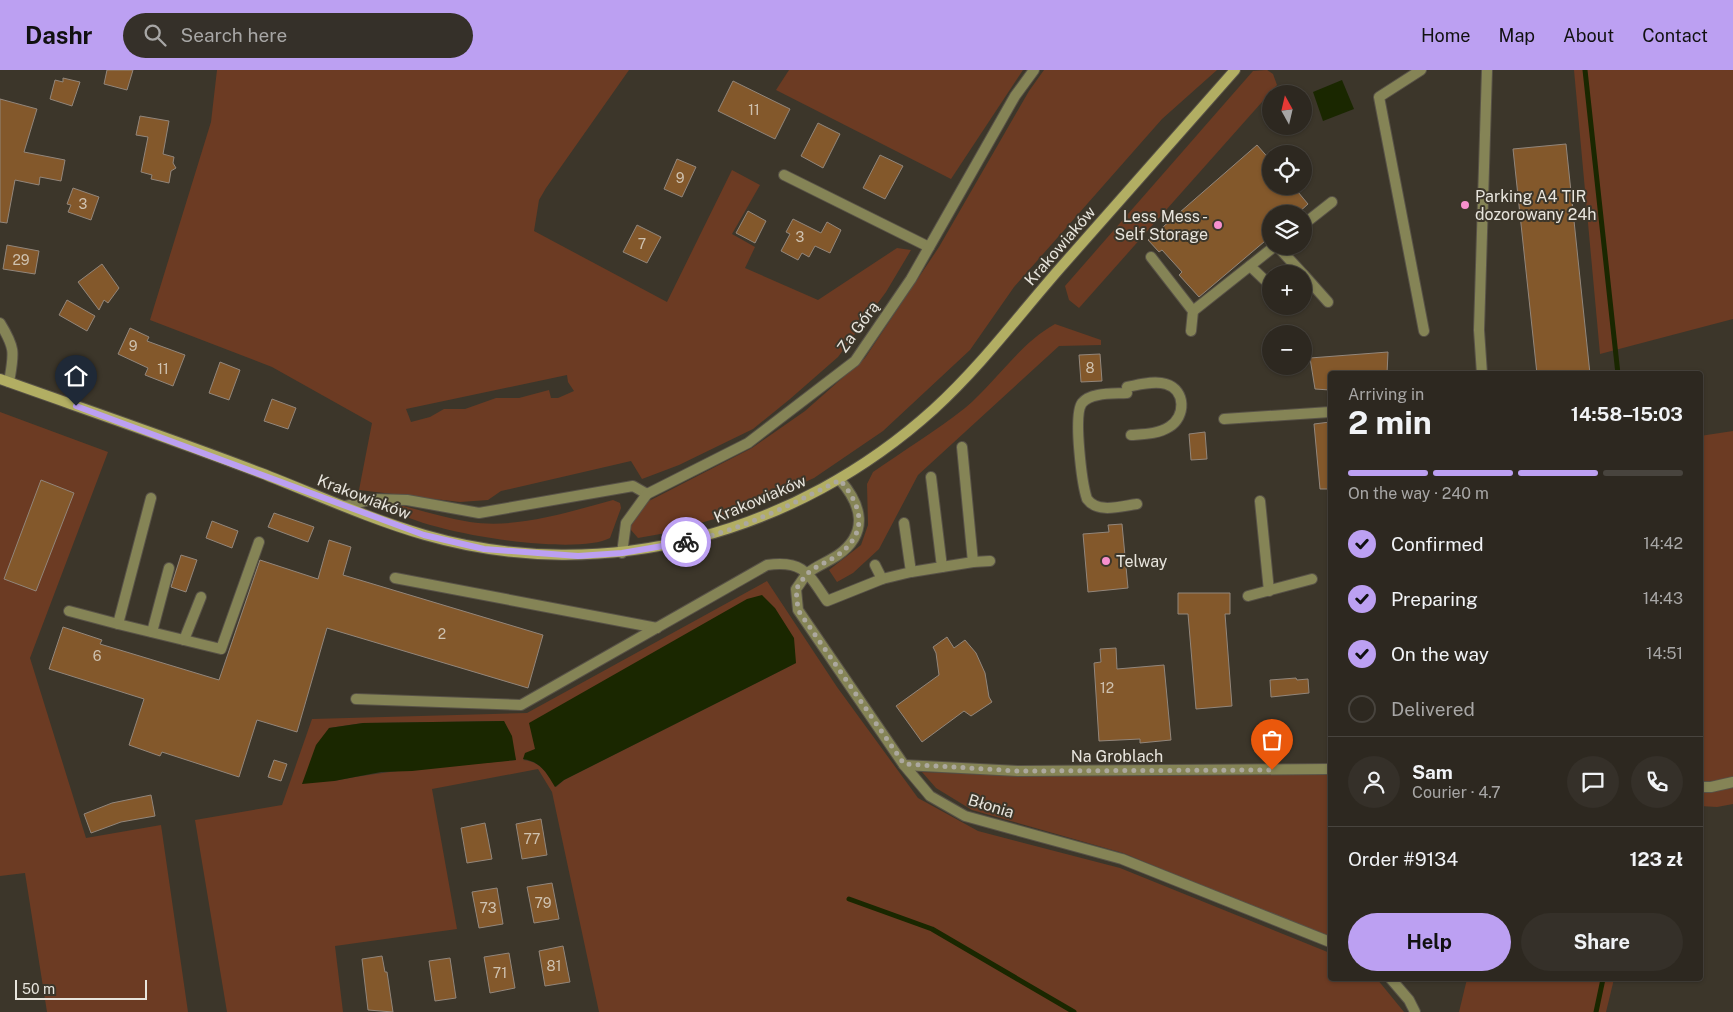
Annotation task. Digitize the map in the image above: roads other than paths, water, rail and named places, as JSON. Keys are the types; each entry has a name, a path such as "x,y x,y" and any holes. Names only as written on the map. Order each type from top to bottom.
{"main road":[{"name":"Krakowiaków","path":"4,380 174,441 424,535 484,549 578,556 622,553 691,541 731,530 792,504 840,480 905,433 957,387 1235,70"}],"street":[{"name":"Za Górą","path":"622,553 626,523 647,494 748,443 855,361 911,279 1015,96 1034,70"},
{"path":"1421,70 1379,98 1424,330"},
{"path":"1482,371 1479,330 1488,70"},
{"path":"784,175 929,247"},
{"path":"1312,218 1332,202"},
{"path":"1193,311 1264,255"},
{"path":"1285,255 1294,265"},
{"path":"1151,257 1193,311 1191,331"},
{"path":"1250,266 1262,277"},
{"path":"1312,284 1328,302"},
{"path":"0,323 12,343 13,353 4,380"},
{"path":"0,339 12,343"},
{"path":"1131,435 1152,433 1171,427 1181,412 1182,403 1173,388 1165,384 1127,390 1088,398 1082,404 1078,418 1087,499 1100,508 1137,504"},
{"path":"1224,419 1328,412"},
{"path":"962,447 973,562"},
{"path":"931,477 942,567"},
{"path":"808,573 837,556 855,538 858,526 853,496 840,480"},
{"path":"345,506 374,499 407,500 479,514 633,486 647,494"},
{"path":"118,624 151,498"},
{"path":"1260,501 1269,591"},
{"path":"904,523 911,572"},
{"path":"69,611 221,649 259,542"},
{"path":"356,699 521,705 767,565 789,564 799,566 808,573 827,601 882,579 911,572 990,561"},
{"path":"875,565 882,579"},
{"path":"152,632 168,568"},
{"name":"Błonia","path":"808,573 796,589 798,610 904,764 930,796 965,816 1122,859 1328,941"},
{"path":"395,578 657,628"},
{"path":"1248,596 1312,579"},
{"path":"184,640 201,597"},
{"name":"Na Groblach","path":"904,764 1018,771 1328,769"},
{"path":"1703,787 1711,788 1733,782"},
{"path":"1393,981 1409,1000 1415,1012"}],"waterway":[{"path":"1585,70 1618,371"},
{"path":"849,899 932,929 1074,1012"},
{"path":"1596,1012 1603,981"}],"place":[{"name":"Parking A4 TIR dozorowany 24h","path":"1465,205"},
{"name":"Less Mess - Self Storage","path":"1218,225"},
{"name":"Telway","path":"1106,561"}]}
